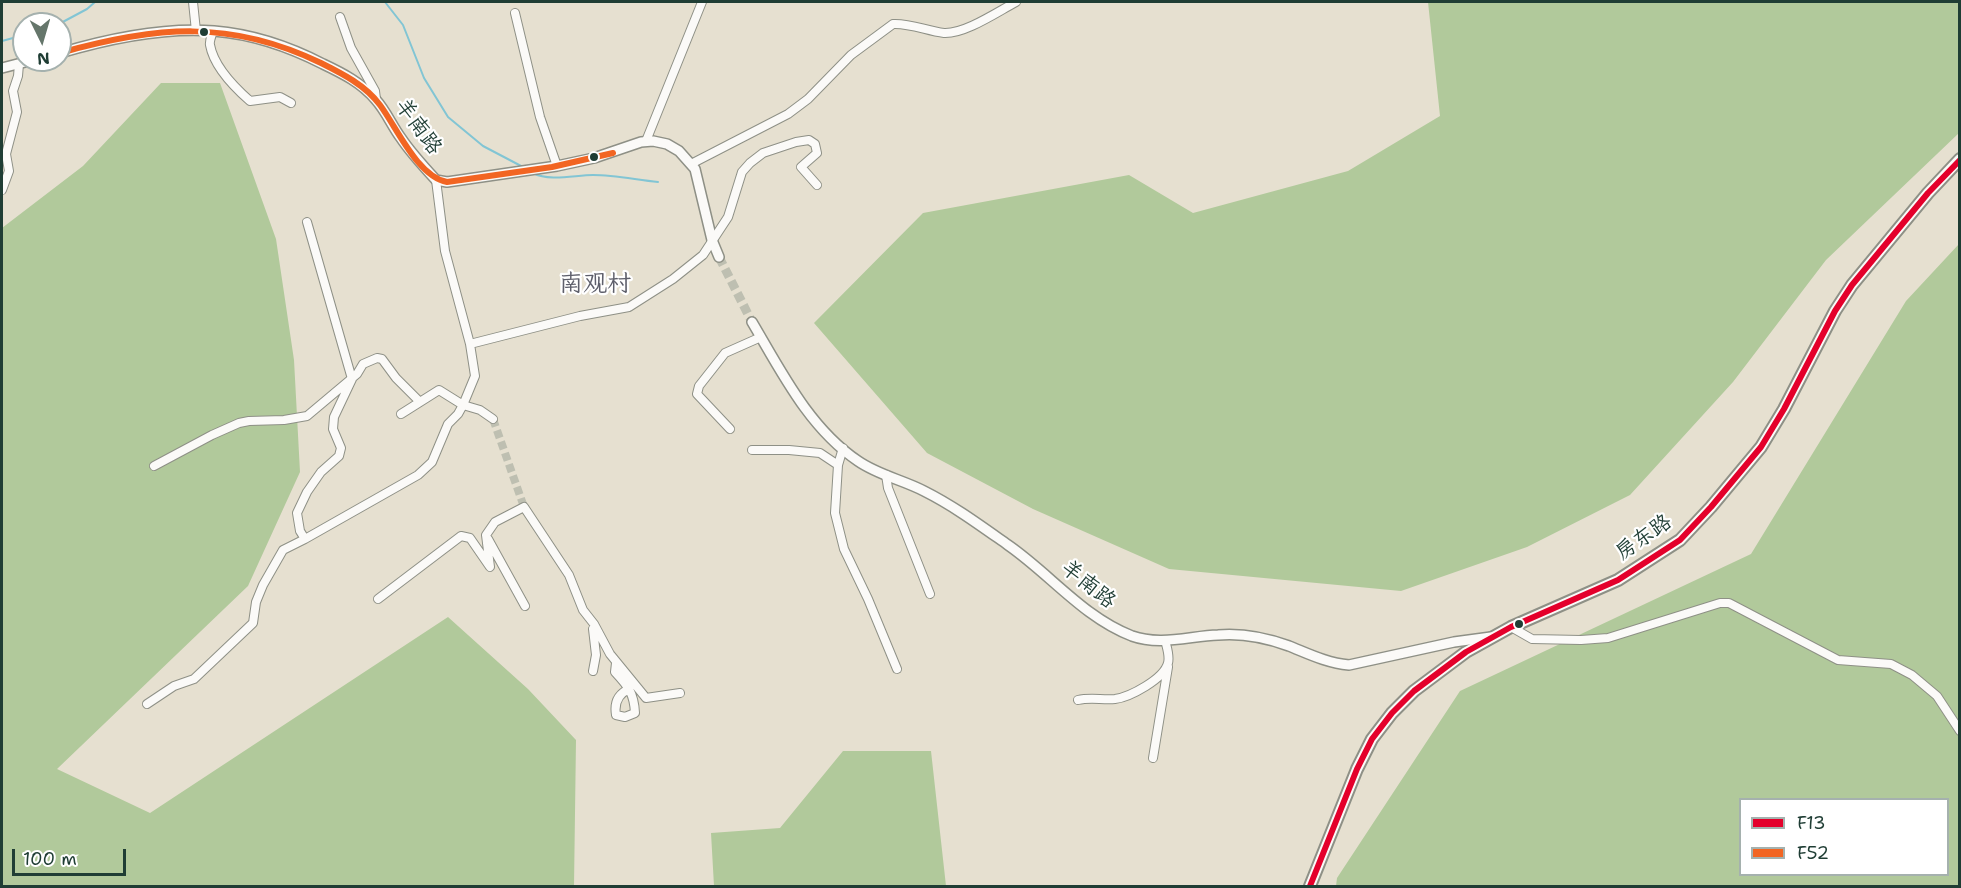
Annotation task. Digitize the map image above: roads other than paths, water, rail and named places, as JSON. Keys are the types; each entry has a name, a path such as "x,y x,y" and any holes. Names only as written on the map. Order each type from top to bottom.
{"main road":[{"name":"房东路","path":"1310,886 1372,739 1392,713 1414,691 1466,652 1511,627 1618,580 1660,553 1688,531 1761,447 1784,409 1835,311 1852,285 1959,159"}],"street":[{"path":"193,2 196,31"},
{"path":"702,2 646,141 667,144 679,151 692,164 699,181 712,240 719,257"},
{"path":"692,164 788,114 808,99 851,55 893,24 902,23 937,32 958,32 1016,2"},
{"path":"515,13 540,117 558,166"},
{"path":"340,17 351,48 375,91 376,99"},
{"name":"羊南路","path":"72,50 122,37 196,31 213,31 275,44 310,57 356,82 376,99 402,140 436,180 447,182 558,166 594,158 646,141"},
{"path":"213,31 209,44 233,86 250,101 280,97 291,103"},
{"path":"2,190 9,171 6,154 17,112 14,91 18,72"},
{"path":"470,344 580,316 630,307 673,279 703,255 728,217 742,172 763,153 809,140 815,144 817,153 801,167 817,185"},
{"path":"147,704 167,690 194,679 253,623 256,602 283,550 418,475 432,462 448,424 458,414 475,376 470,344 445,251 436,180"},
{"path":"304,539 297,513 307,492 321,472 339,456 340,448 333,429 334,417 352,379 307,222"},
{"name":"羊南路","path":"752,322 807,411 843,448 862,464 923,491 966,516 1040,569 1084,609 1110,627 1135,637 1165,640 1218,634 1249,637 1277,642 1332,663 1349,665 1454,642 1493,636"},
{"path":"730,429 697,394 699,386 725,353 761,337"},
{"path":"154,466 239,423 249,420 284,420 308,416 352,379 363,364 377,358 382,359 396,378 420,402"},
{"path":"401,414 439,390 463,405 480,410 493,420"},
{"path":"843,448 838,465 835,513 844,549 897,669"},
{"path":"753,450 820,453 838,465"},
{"path":"886,475 888,488 930,594"},
{"path":"378,598 461,536 470,538 490,567 486,535 495,522 524,507 569,574 583,610 616,663 646,698 680,693"},
{"path":"486,535 525,606"},
{"path":"1511,627 1532,639 1608,638 1720,603 1730,603 1838,660 1891,664 1912,675 1937,696 1959,731"},
{"path":"590,619 596,638 593,671"},
{"path":"1153,758 1168,665 1169,654 1165,640"},
{"path":"616,663 615,672 630,689"},
{"path":"1078,700 1128,697 1154,681 1168,665"}],"waterway":[{"path":"72,17 95,2"},
{"path":"385,2 403,25 424,78 448,117 483,146 523,167"},
{"path":"2,41 12,38"},
{"path":"533,173 547,177 601,175 658,182"}],"tunnel":[{"path":"719,257 752,322"},
{"path":"493,419 524,507"}],"district":[{"name":"南观村","path":"595,285"}]}
